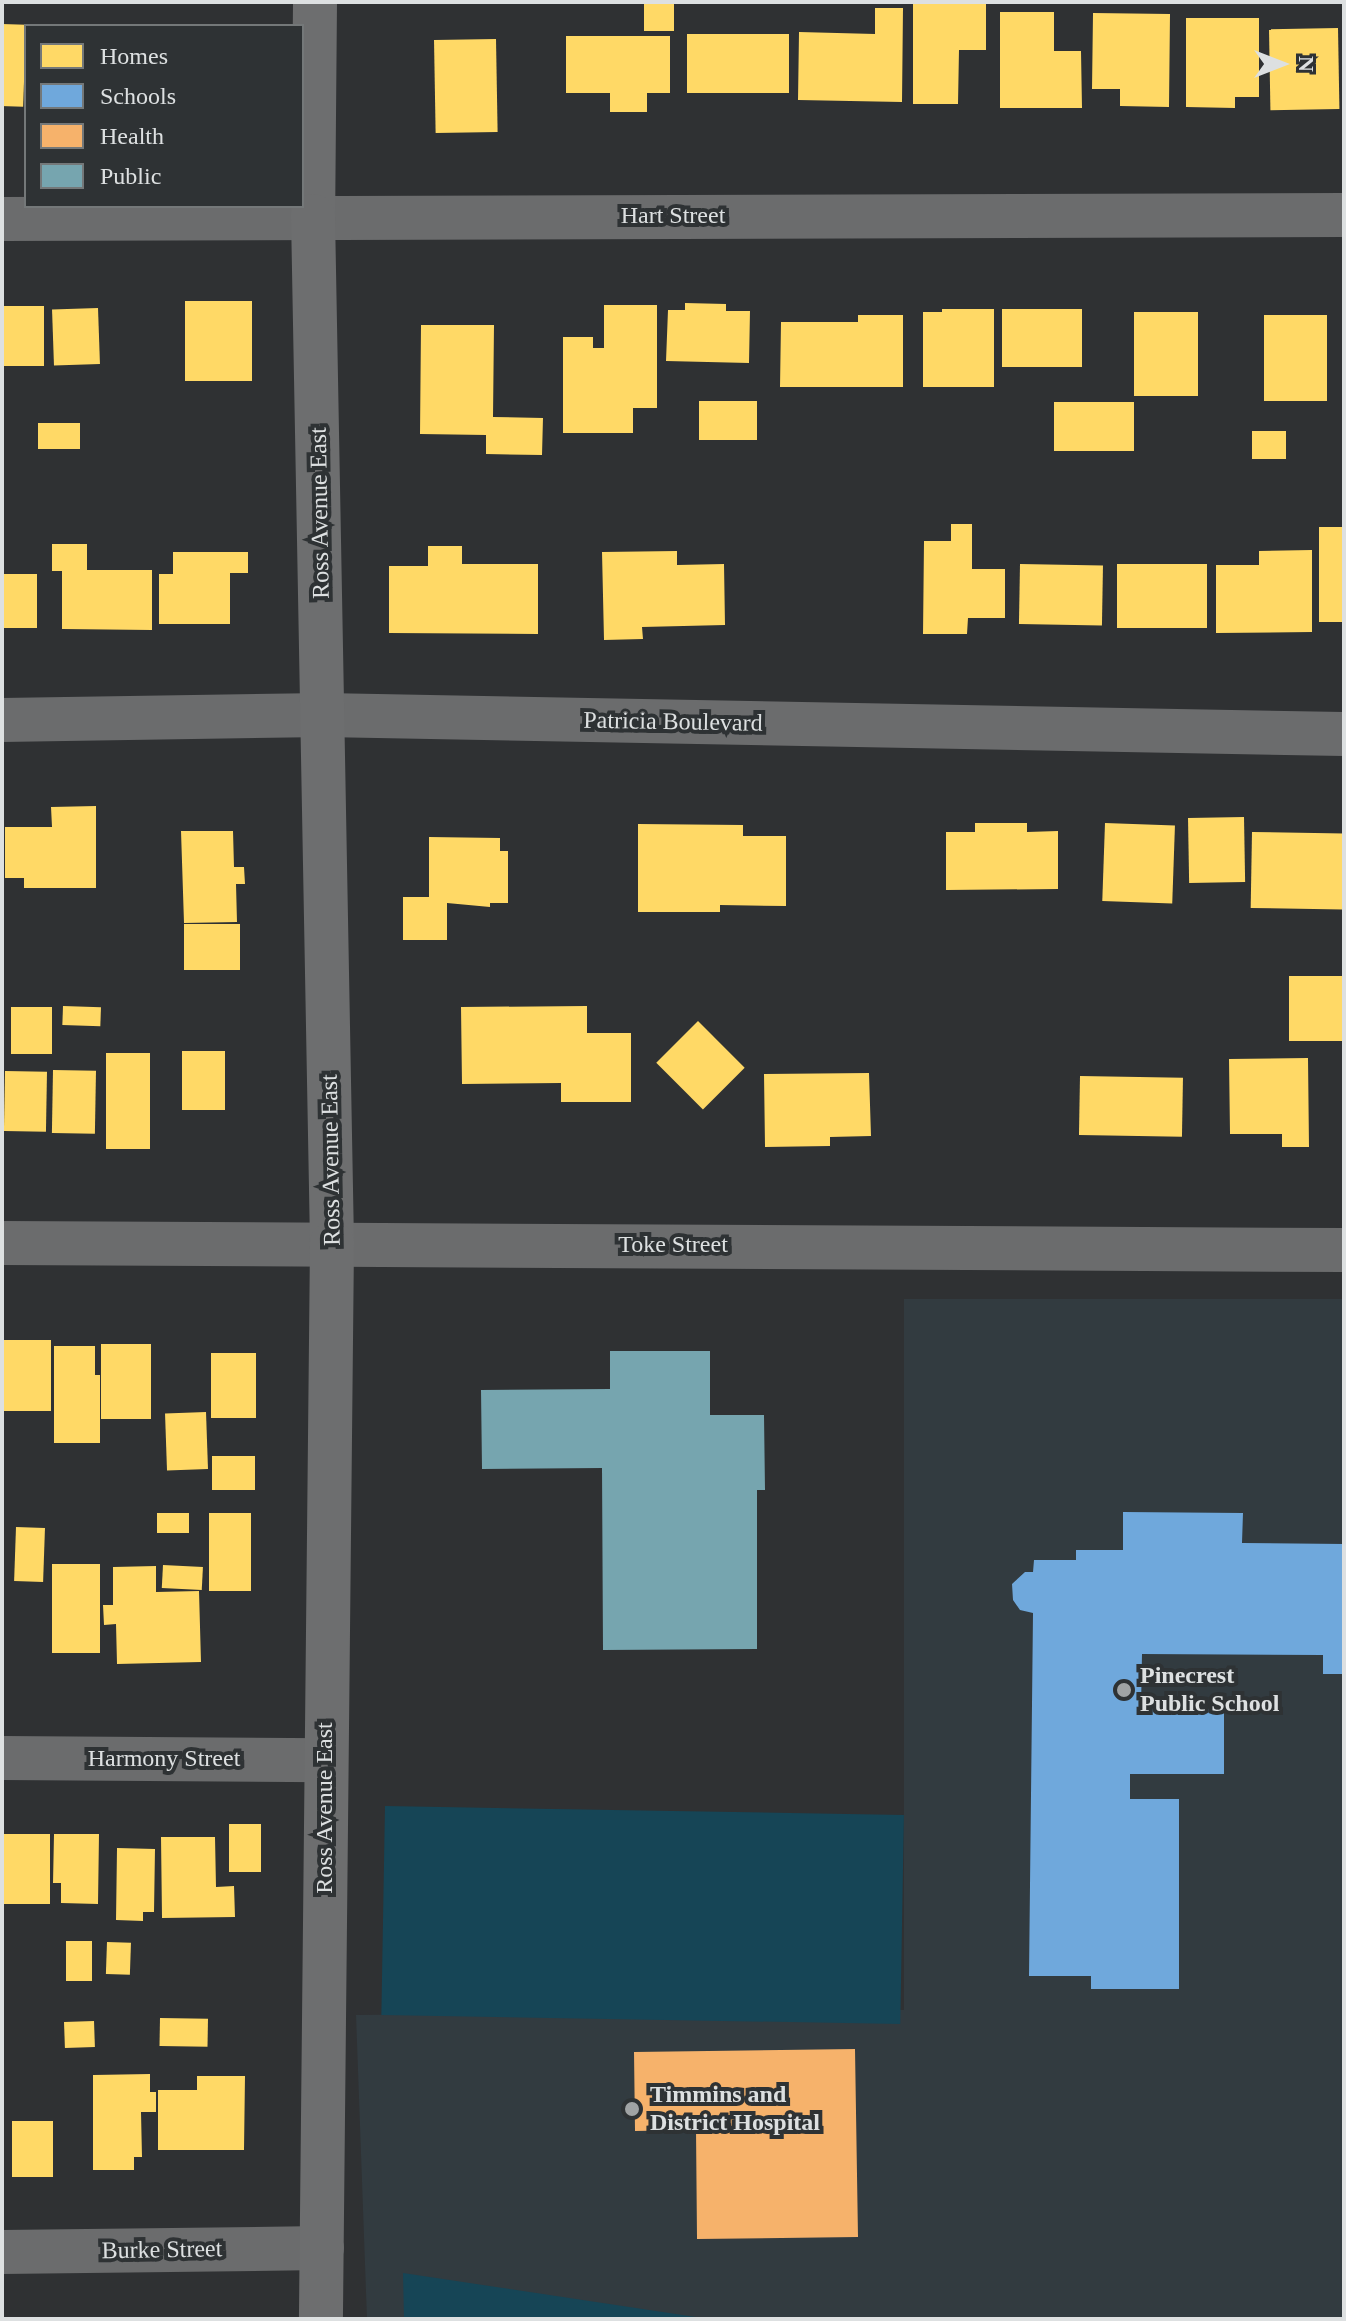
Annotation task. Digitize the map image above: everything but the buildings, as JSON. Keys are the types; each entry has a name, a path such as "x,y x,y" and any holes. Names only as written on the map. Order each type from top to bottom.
{"main road":[{"name":"Ross Avenue East","path":"315,2 313,216 332,1243 321,2319"}],"street":[{"name":"Hart Street","path":"2,219 1344,215"},
{"name":"Patricia Boulevard","path":"2,720 324,715 1344,734"},
{"name":"Toke Street","path":"2,1243 1344,1250"},
{"name":"Harmony Street","path":"2,1758 326,1760"},
{"name":"Burke Street","path":"2,2252 322,2248"}],"shaded area":[{"name":"Pinecrest Public School","path":"904,1299 1344,1299 1344,2319 367,2319 356,2015 904,2010"},
{"path":"385,1806 904,1815 900,2024 381,2015"},
{"path":"403,2273 709,2319 404,2319"}],"place":[{"name":"Pinecrest Public School","path":"1124,1690"},
{"name":"Timmins and District Hospital","path":"632,2109"}]}
